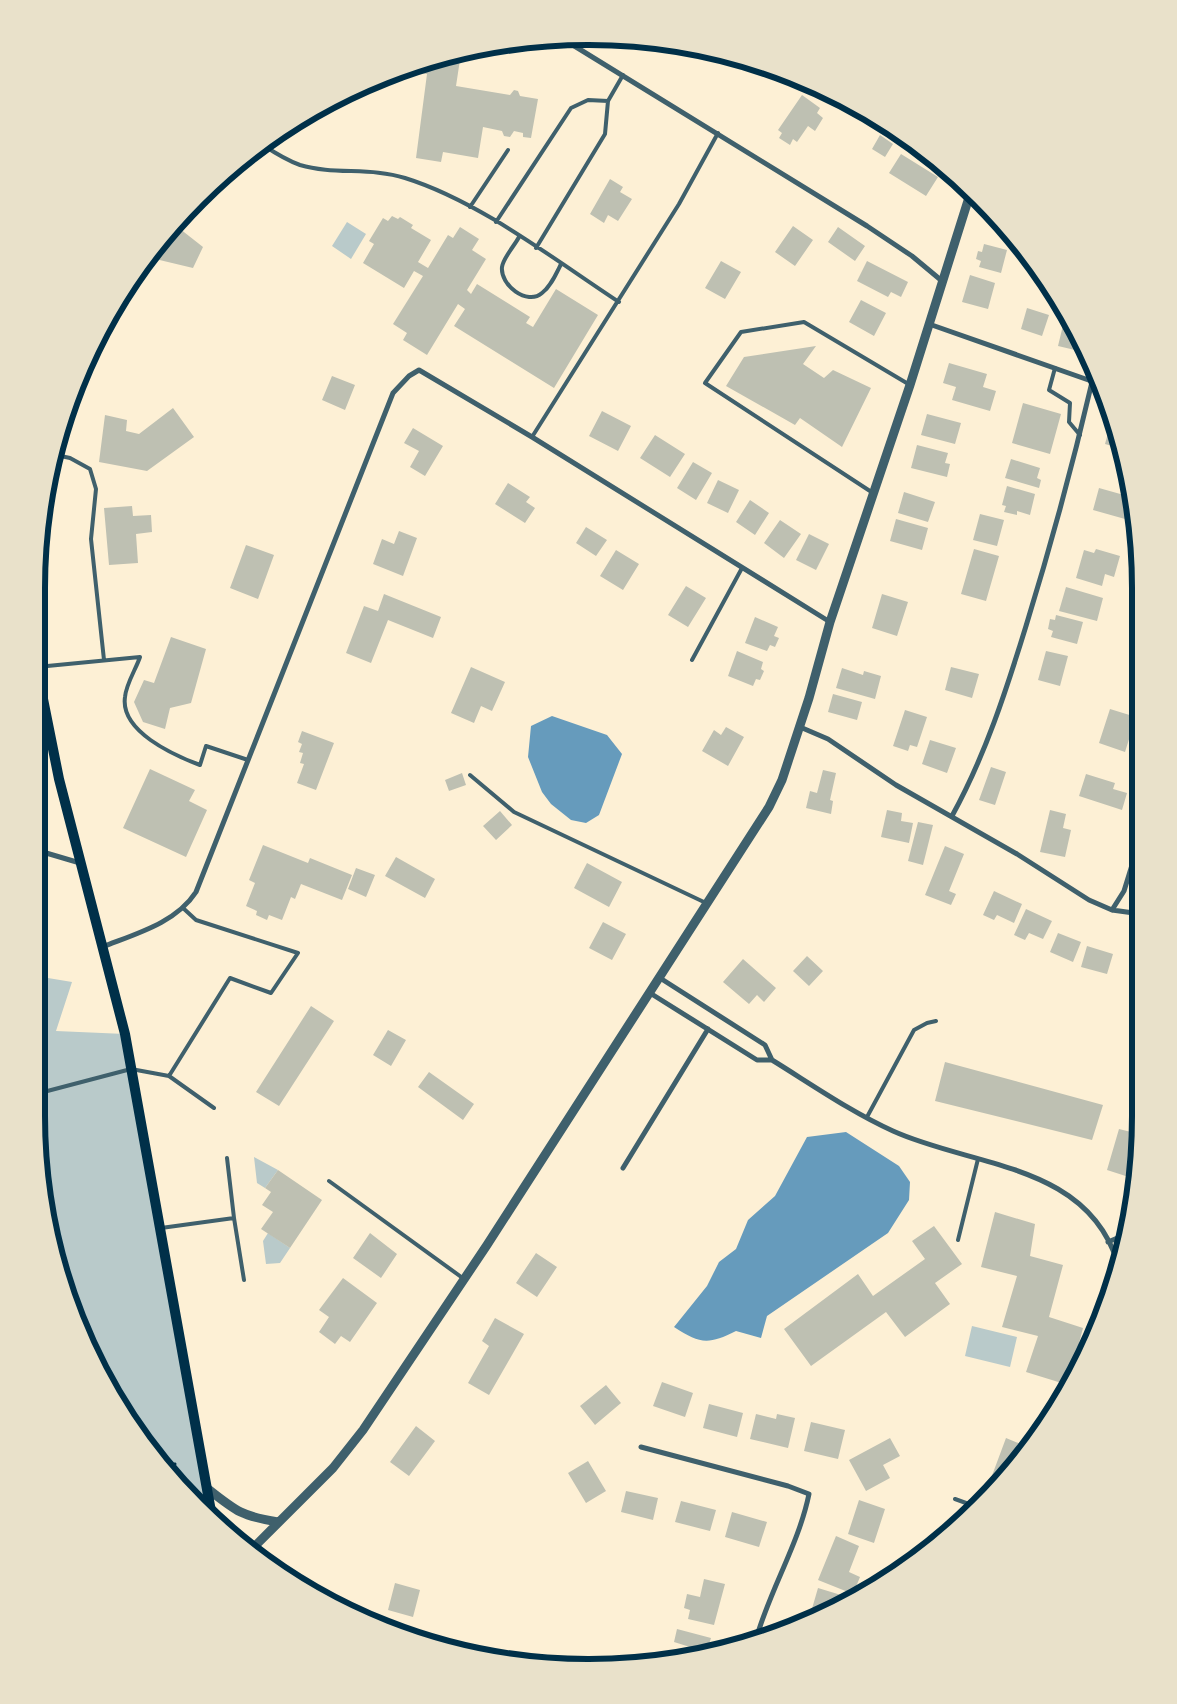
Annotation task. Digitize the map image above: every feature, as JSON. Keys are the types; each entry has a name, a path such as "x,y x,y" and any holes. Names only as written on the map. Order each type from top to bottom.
{"main road":[{"path":"45,710 59,779 131,1069 210,1506"}],"street":[{"path":"574,45 867,226 912,256 942,280"},
{"path":"256,1545 333,1468 363,1430 464,1279 769,807 782,780 800,727 830,622 910,385 968,199"},
{"path":"929,324 1091,381"},
{"path":"102,947 158,924 183,908 196,892 398,386 419,370 532,437 830,622"},
{"path":"952,816 977,766 1016,657 1055,528 1093,388"},
{"path":"800,727 828,739 896,785 952,816 1089,900 1112,910 1132,913"},
{"path":"45,853 80,863"},
{"path":"1112,910 1124,891 1132,865"},
{"path":"660,978 765,1045 772,1060"},
{"path":"650,992 757,1060 772,1060 867,1117 917,1141 1020,1170 1057,1186 1086,1210 1108,1242 1114,1254"},
{"path":"623,1168 708,1029"},
{"path":"1108,1242 1118,1238"},
{"path":"641,1447 788,1486 809,1494 805,1512 765,1610 759,1631"},
{"path":"208,1489 247,1517 278,1522"}],"lane":[{"path":"536,248 605,134 608,101 623,75"},
{"path":"496,222 572,108 588,100 608,101"},
{"path":"532,437 619,302 679,204 718,133"},
{"path":"270,149 284,158 314,168 386,173 429,186 496,222 619,302"},
{"path":"470,207 508,150"},
{"path":"519,237 502,266 504,280 514,292 533,297 542,294 551,283 561,264"},
{"path":"873,493 705,383 741,332 804,322 910,385"},
{"path":"1055,368 1048,390 1070,402 1068,422 1080,435"},
{"path":"62,456 70,458 90,469 96,489 91,540 104,660"},
{"path":"692,660 742,568"},
{"path":"45,664 140,657 124,697 134,728 146,737 200,765 206,746 248,760"},
{"path":"470,775 514,812 708,904"},
{"path":"169,1076 230,978 271,993 298,953 196,920 183,908"},
{"path":"867,1117 914,1030 927,1023 936,1021"},
{"path":"45,1092 131,1069 169,1076 214,1108"},
{"path":"227,1158 244,1280"},
{"path":"958,1240 978,1159"},
{"path":"329,1181 464,1279"},
{"path":"161,1228 234,1218"},
{"path":"955,1499 969,1504"}],"shaded area":[{"path":"347,222 366,234 351,259 332,246"},
{"path":"45,978 72,982 56,1031 125,1034 210,1505 157,1446 118,1387 101,1356 74,1290 55,1222 46,1151"},
{"path":"254,1157 278,1170 265,1188 257,1183"},
{"path":"268,1233 290,1248 280,1263 266,1264 263,1241"},
{"path":"972,1326 1017,1337 1010,1367 965,1356"}],"water":[{"path":"552,716 607,735 622,754 599,815 586,823 571,820 551,804 542,792 528,757 531,726"},
{"path":"846,1132 899,1166 910,1182 909,1200 888,1233 767,1316 761,1338 736,1331 718,1339 704,1341 691,1337 674,1327 707,1286 719,1262 736,1249 748,1220 775,1196 807,1137"}],"building":[{"path":"460,61 456,86 510,95 514,90 518,91 520,96 538,99 531,138 523,137 523,133 514,131 510,137 504,136 502,131 483,127 478,158 443,152 441,162 416,158 427,74 418,73"},
{"path":"802,95 820,108 817,113 823,118 815,131 808,126 797,142 793,139 790,145 779,138 782,133 778,130"},
{"path":"880,135 893,144 885,157 872,149"},
{"path":"901,154 938,177 926,196 889,173"},
{"path":"610,179 623,187 620,192 632,199 618,221 608,215 604,223 590,214"},
{"path":"392,216 398,219 400,217 413,225 411,228 431,240 418,262 428,268 448,235 453,238 460,227 479,239 472,250 486,259 467,290 471,294 477,284 530,317 526,323 533,327 556,289 598,315 554,388 454,326 465,309 458,304 427,355 403,340 407,333 393,324 423,276 414,271 404,288 363,263 374,244 369,241 383,218 388,221"},
{"path":"793,226 813,240 795,266 775,252"},
{"path":"838,227 865,246 855,261 828,242"},
{"path":"181,229 203,247 193,268 156,259"},
{"path":"984,244 1007,250 1001,273 979,267 981,261 976,259 978,251 982,252"},
{"path":"721,261 741,272 725,299 705,288"},
{"path":"867,261 908,282 901,297 891,292 888,297 857,281"},
{"path":"970,275 995,283 988,309 962,302"},
{"path":"861,300 886,313 874,336 849,322"},
{"path":"1027,308 1049,315 1042,336 1021,329"},
{"path":"1063,325 1076,347 1075,350 1058,346"},
{"path":"816,346 803,364 824,378 833,370 871,388 842,447 800,418 795,425 726,386 744,357"},
{"path":"949,363 987,374 983,387 996,391 990,411 952,400 956,387 943,383"},
{"path":"332,376 355,385 345,410 322,400"},
{"path":"1023,403 1061,414 1050,454 1012,443"},
{"path":"173,408 194,437 147,471 99,462 105,415 127,420 126,431 139,434"},
{"path":"602,411 631,426 618,451 589,436"},
{"path":"927,414 961,423 955,444 921,435"},
{"path":"413,428 443,446 425,476 410,467 419,451 404,443"},
{"path":"1108,432 1112,446 1105,444"},
{"path":"655,435 685,454 670,477 640,458"},
{"path":"917,445 948,453 945,463 950,464 947,477 911,468"},
{"path":"1011,459 1040,468 1037,478 1041,480 1039,488 1005,478"},
{"path":"693,462 712,473 696,500 677,488"},
{"path":"718,480 739,490 728,513 707,503"},
{"path":"508,483 530,497 526,502 535,508 525,523 495,504"},
{"path":"1007,486 1035,494 1030,515 1017,511 1017,515 1004,512 1006,506 1002,505"},
{"path":"1099,488 1124,495 1126,514 1125,519 1093,510"},
{"path":"904,492 935,502 928,522 898,513"},
{"path":"750,500 769,513 755,535 736,522"},
{"path":"132,506 133,516 151,515 152,532 136,534 138,563 109,565 104,508"},
{"path":"980,514 1004,520 997,546 973,540"},
{"path":"896,519 928,528 922,550 890,541"},
{"path":"780,520 801,534 784,558 764,543"},
{"path":"586,527 607,540 596,556 576,543"},
{"path":"399,531 417,538 403,576 373,564 382,539 394,544"},
{"path":"809,534 829,544 816,570 796,560"},
{"path":"246,545 274,555 258,599 230,588"},
{"path":"974,549 999,556 986,601 961,594"},
{"path":"1096,549 1120,556 1114,577 1105,574 1102,586 1076,578 1084,550 1094,553"},
{"path":"616,550 639,564 623,590 600,576"},
{"path":"686,586 706,598 688,627 668,615"},
{"path":"1066,587 1103,598 1097,621 1059,611"},
{"path":"384,594 441,617 433,638 388,620 371,663 346,653 364,606 378,611"},
{"path":"882,594 908,602 897,636 872,628"},
{"path":"1056,615 1083,622 1077,644 1051,637 1053,631 1048,629 1050,619 1055,620"},
{"path":"755,617 778,627 774,636 779,638 775,647 770,645 767,651 745,643"},
{"path":"171,637 206,649 191,703 170,708 165,729 143,722 134,702 144,680 154,683"},
{"path":"737,651 763,662 761,669 764,671 760,680 756,679 753,686 728,676"},
{"path":"1046,651 1068,656 1060,686 1038,680"},
{"path":"471,667 505,682 492,711 481,706 474,723 451,713"},
{"path":"951,667 979,674 972,698 945,690"},
{"path":"842,668 863,675 864,671 881,676 875,699 836,688"},
{"path":"833,694 862,702 857,720 828,712"},
{"path":"1110,709 1132,716 1132,730 1125,752 1099,743"},
{"path":"905,710 927,717 917,747 910,745 908,751 893,746"},
{"path":"726,727 744,737 728,766 702,751 714,730 721,735"},
{"path":"302,731 334,743 316,790 297,783 304,764 300,763 303,753 299,752 302,744 298,742"},
{"path":"930,740 956,748 947,773 922,764"},
{"path":"991,767 1006,772 995,805 979,800"},
{"path":"150,769 195,790 189,801 207,810 186,857 123,828"},
{"path":"823,770 836,773 830,800 833,801 831,814 806,808 810,791 817,793"},
{"path":"462,773 466,785 449,791 445,780"},
{"path":"1086,774 1115,783 1113,789 1127,793 1122,810 1079,796"},
{"path":"887,810 902,813 901,821 913,823 909,843 881,837"},
{"path":"1050,810 1066,814 1063,828 1071,830 1065,857 1040,852"},
{"path":"500,811 512,825 496,840 483,826"},
{"path":"918,822 933,825 923,865 908,861"},
{"path":"263,845 308,863 310,858 352,875 342,900 301,884 295,899 291,897 282,920 269,915 267,920 256,915 257,911 246,906 255,883 249,880"},
{"path":"945,846 964,854 949,891 956,894 951,905 925,895"},
{"path":"396,857 435,879 425,898 385,876"},
{"path":"587,863 622,882 609,907 574,888"},
{"path":"356,868 375,875 366,897 348,889"},
{"path":"994,891 1022,904 1014,923 997,915 994,920 983,915"},
{"path":"1026,909 1052,921 1043,939 1029,933 1025,940 1014,935"},
{"path":"603,922 626,934 612,960 589,948"},
{"path":"1058,933 1081,942 1073,962 1050,952"},
{"path":"1087,946 1113,954 1107,974 1081,967"},
{"path":"807,956 823,971 809,986 793,971"},
{"path":"743,959 776,988 764,1002 757,995 749,1004 723,982"},
{"path":"311,1006 334,1021 279,1106 256,1092"},
{"path":"388,1030 406,1040 391,1066 373,1055"},
{"path":"945,1062 1103,1105 1092,1140 935,1101"},
{"path":"429,1072 474,1104 463,1120 418,1087"},
{"path":"1119,1129 1132,1132 1128,1177 1107,1170"},
{"path":"278,1170 322,1200 290,1248 261,1229 273,1212 262,1205 271,1192 265,1188"},
{"path":"995,1212 1035,1224 1030,1256 1063,1265 1049,1317 1083,1328 1075,1357 1061,1383 1026,1372 1038,1336 1002,1327 1017,1276 981,1267"},
{"path":"934,1226 962,1264 935,1283 950,1304 905,1337 886,1312 811,1366 784,1329 858,1274 873,1296 925,1259 912,1241"},
{"path":"370,1233 397,1254 381,1278 353,1258"},
{"path":"536,1253 557,1267 537,1297 516,1283"},
{"path":"343,1278 377,1303 350,1342 341,1336 335,1344 319,1332 329,1317 319,1310"},
{"path":"495,1318 524,1334 489,1395 468,1383 489,1346 482,1341"},
{"path":"662,1382 693,1393 685,1417 653,1406"},
{"path":"606,1385 621,1403 595,1425 580,1406"},
{"path":"709,1404 743,1413 737,1437 703,1428"},
{"path":"756,1414 776,1419 777,1414 795,1418 788,1448 750,1439"},
{"path":"811,1422 845,1430 838,1459 804,1451"},
{"path":"416,1426 435,1441 409,1476 390,1462"},
{"path":"890,1438 900,1456 883,1465 890,1478 866,1491 849,1460"},
{"path":"1006,1438 1021,1444 997,1474 990,1482"},
{"path":"588,1461 606,1491 586,1503 568,1473"},
{"path":"626,1491 658,1498 653,1520 621,1512"},
{"path":"859,1500 885,1509 874,1543 848,1534"},
{"path":"681,1501 716,1510 710,1531 675,1522"},
{"path":"732,1512 767,1522 759,1547 725,1537"},
{"path":"836,1536 859,1546 849,1572 860,1577 855,1589 849,1592 818,1580"},
{"path":"704,1579 725,1584 714,1625 688,1619 690,1610 684,1608 687,1594 700,1597"},
{"path":"395,1583 420,1590 413,1617 388,1610"},
{"path":"818,1588 841,1595 829,1603 811,1611"},
{"path":"677,1629 711,1638 709,1645 689,1650 690,1647 674,1642"}]}
